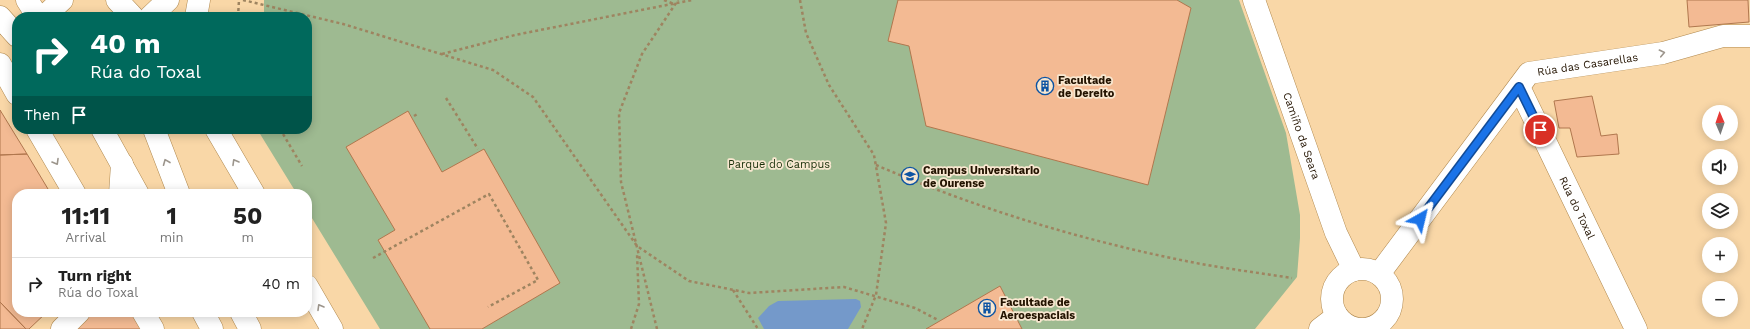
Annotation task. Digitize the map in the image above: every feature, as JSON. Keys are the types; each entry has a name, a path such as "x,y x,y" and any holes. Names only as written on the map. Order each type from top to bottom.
{"street":[{"path":"27,0 35,12"},
{"path":"49,12 62,0"},
{"path":"117,0 128,12"},
{"path":"155,12 168,0"},
{"path":"197,12 199,0"},
{"name":"Camiño da Seara","path":"1254,0 1336,233 1354,270"},
{"path":"0,17 12,30"},
{"name":"Rúa das Casarellas","path":"1379,274 1529,73 1663,53 1723,36 1750,36"},
{"path":"0,64 12,85"},
{"name":"Rúa do Toxal","path":"1519,87 1636,329"},
{"path":"40,134 72,189"},
{"path":"105,134 135,189"},
{"path":"156,134 177,189"},
{"path":"219,134 251,189"},
{"path":"120,189 122,164"},
{"path":"1362,269 1379,274 1386,281 1390,289 1391,308 1380,323 1371,328 1362,329 1352,327 1337,316 1332,303 1334,289 1342,277 1354,270 1362,269"},
{"path":"312,295 332,329"},
{"path":"1320,329 1337,316"},
{"path":"62,329 74,317"},
{"path":"146,317 153,329"},
{"path":"206,317 212,329"},
{"path":"244,317 250,329"}],"path":[{"path":"238,12 239,0"},
{"path":"243,0 293,12"},
{"path":"664,0 674,4"},
{"path":"657,329 621,182 619,113 642,54 678,0"},
{"path":"442,54 515,35 692,0"},
{"path":"800,0 806,33 829,85 874,155 876,165 886,222 876,295 862,329"},
{"path":"312,17 343,24 493,70 533,97 637,246 689,281 749,293 844,286 915,308 938,320"},
{"path":"446,98 478,149"},
{"path":"414,116 419,113"},
{"path":"283,134 302,166"},
{"path":"876,165 935,190 1062,231 1196,263 1292,278"},
{"path":"373,258 489,194 538,280 488,307"},
{"path":"631,329 638,304 637,246"},
{"path":"733,290 758,329"}],"green space":[{"name":"Parque do Campus","path":"264,0 1239,0 1286,133 1300,215 1297,277 1255,329 380,329 312,218 312,189 294,189 260,134 312,134 312,12 264,12"}],"water":[{"path":"856,299 860,301 861,307 848,329 764,329 758,318 769,306 778,301"}],"building":[{"name":"Facultade de Dereito","path":"898,0 1177,0 1191,8 1148,185 926,126 909,46 888,41"},
{"path":"1687,0 1748,0 1749,22 1689,27"},
{"path":"1592,96 1601,136 1617,134 1619,154 1577,157 1570,128 1559,128 1554,101"},
{"path":"0,110 12,130 12,134 15,134 27,154 0,155"},
{"path":"408,111 442,172 484,149 560,283 482,329 430,329 378,240 395,230 346,147"},
{"path":"27,154 48,189 12,189 12,314 0,302 0,155"},
{"name":"Facultade de Aeroespaciais","path":"1000,286 1022,329 926,329"},
{"path":"0,302 12,314 12,317 14,317 26,329 0,329"},
{"path":"14,317 42,317 29,329 26,329"},
{"path":"77,317 143,317 150,329 71,329"}],"place":[{"name":"Facultade de Dereito","path":"1045,86"},
{"name":"Campus Universitario de Ourense","path":"910,176"},
{"name":"Facultade de Aeroespaciais","path":"987,308"}],"route":[{"path":"1420,219 1519,87 1540,130"}]}
